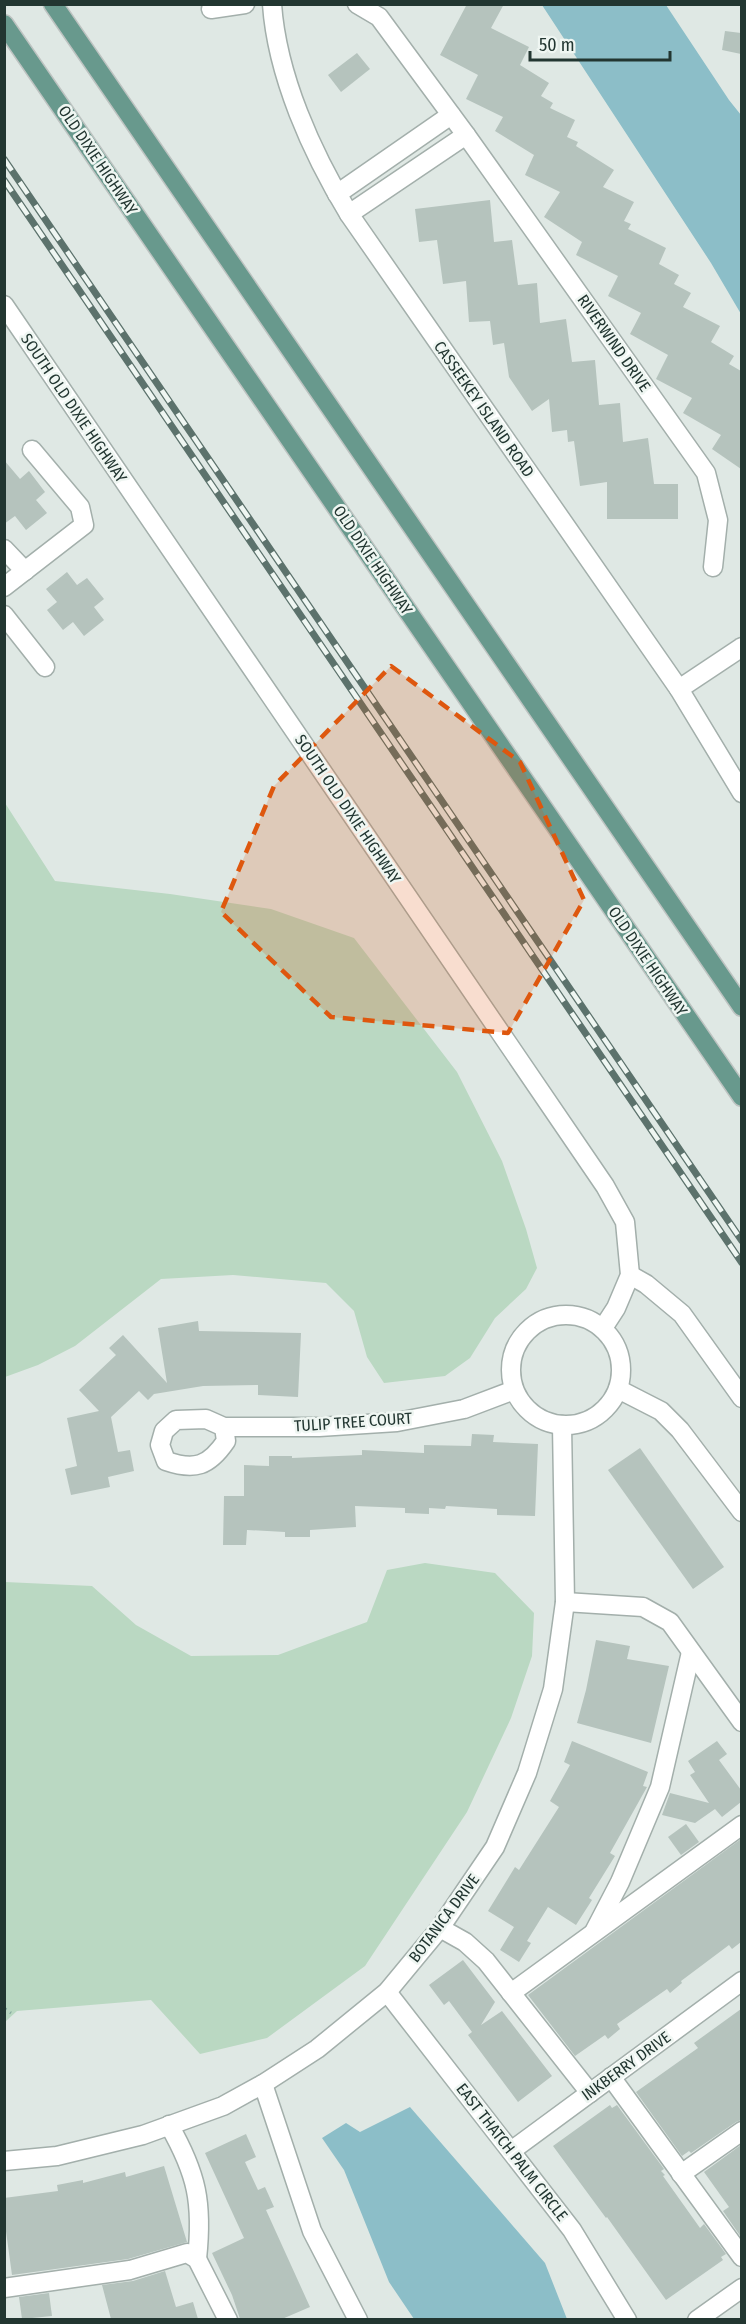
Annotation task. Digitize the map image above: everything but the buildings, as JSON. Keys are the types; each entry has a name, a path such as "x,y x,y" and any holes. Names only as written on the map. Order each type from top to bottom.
{"main road":[{"path":"53,4 741,1007"},
{"name":"OLD DIXIE HIGHWAY","path":"4,24 741,1097"}],"street":[{"path":"211,9 245,4"},
{"name":"CASSEEKEY ISLAND ROAD","path":"272,4 273,18 287,78 317,157 337,194 679,689 741,793"},
{"name":"RIVERWIND DRIVE","path":"357,4 379,17 466,135 706,473 718,520 713,567"},
{"path":"337,194 451,115"},
{"path":"349,214 466,135"},
{"name":"SOUTH OLD DIXIE HIGHWAY","path":"4,305 11,328 605,1186 626,1222 630,1275 616,1308 603,1328"},
{"path":"4,587 84,525 80,507 32,450"},
{"path":"4,549 25,571"},
{"path":"4,615 45,667"},
{"path":"679,689 741,647"},
{"path":"630,1275 646,1284 682,1314 741,1398"},
{"path":"558,1315 584,1317 603,1328 615,1343 621,1360 621,1379 618,1389 603,1412 583,1423 562,1425 546,1422 523,1405 514,1390 511,1366 516,1347 527,1331 542,1320 558,1315"},
{"path":"618,1389 661,1411 680,1430 741,1512"},
{"name":"TULIP TREE COURT","path":"224,1428 319,1427 397,1422 464,1409 514,1390"},
{"name":"BOTANICA DRIVE","path":"4,2161 57,2156 143,2135 222,2106 263,2084 316,2049 387,1992 440,1928 495,1847 527,1773 553,1689 565,1602 562,1425"},
{"path":"565,1602 643,1607 670,1622 741,1722"},
{"path":"595,1930 620,1882 660,1787 691,1652"},
{"path":"512,1993 741,1825"},
{"path":"440,1928 465,1942 486,1961 590,2093"},
{"name":"INKBERRY DRIVE","path":"511,2151 741,1982"},
{"name":"EAST THATCH PALM CIRCLE","path":"387,1992 572,2230 627,2319"},
{"path":"611,2077 741,2257"},
{"path":"263,2084 312,2231 358,2319"},
{"path":"169,2125 184,2151 196,2182 200,2230 197,2259"},
{"path":"681,2174 741,2131"},
{"path":"4,2288 130,2270 187,2253 197,2259 228,2319"},
{"path":"698,2319 741,2290"}],"path":[{"path":"4,2008 11,2013"}],"highlighted area":[{"path":"391,666 520,762 584,900 508,1033 331,1017 221,912 274,786"}],"green space":[{"path":"5,803 55,881 170,894 271,909 354,938 457,1072 502,1161 537,1268 526,1289 495,1318 470,1358 445,1376 384,1383 367,1357 354,1311 326,1283 233,1275 161,1279 75,1346 38,1365 5,1377"},
{"path":"425,1563 495,1573 534,1613 532,1656 511,1718 467,1812 365,1966 267,2038 200,2054 151,2000 17,2011 5,2022 5,1582 92,1586 136,1625 191,1656 278,1655 367,1622 387,1570"}],"water":[{"path":"542,5 666,5 741,115 741,314 711,263"},
{"path":"410,2107 545,2263 567,2319 414,2319 389,2282 344,2170 322,2138 346,2123 360,2132"}],"railway":[{"path":"4,159 742,1241"},
{"path":"4,180 742,1263"}]}
